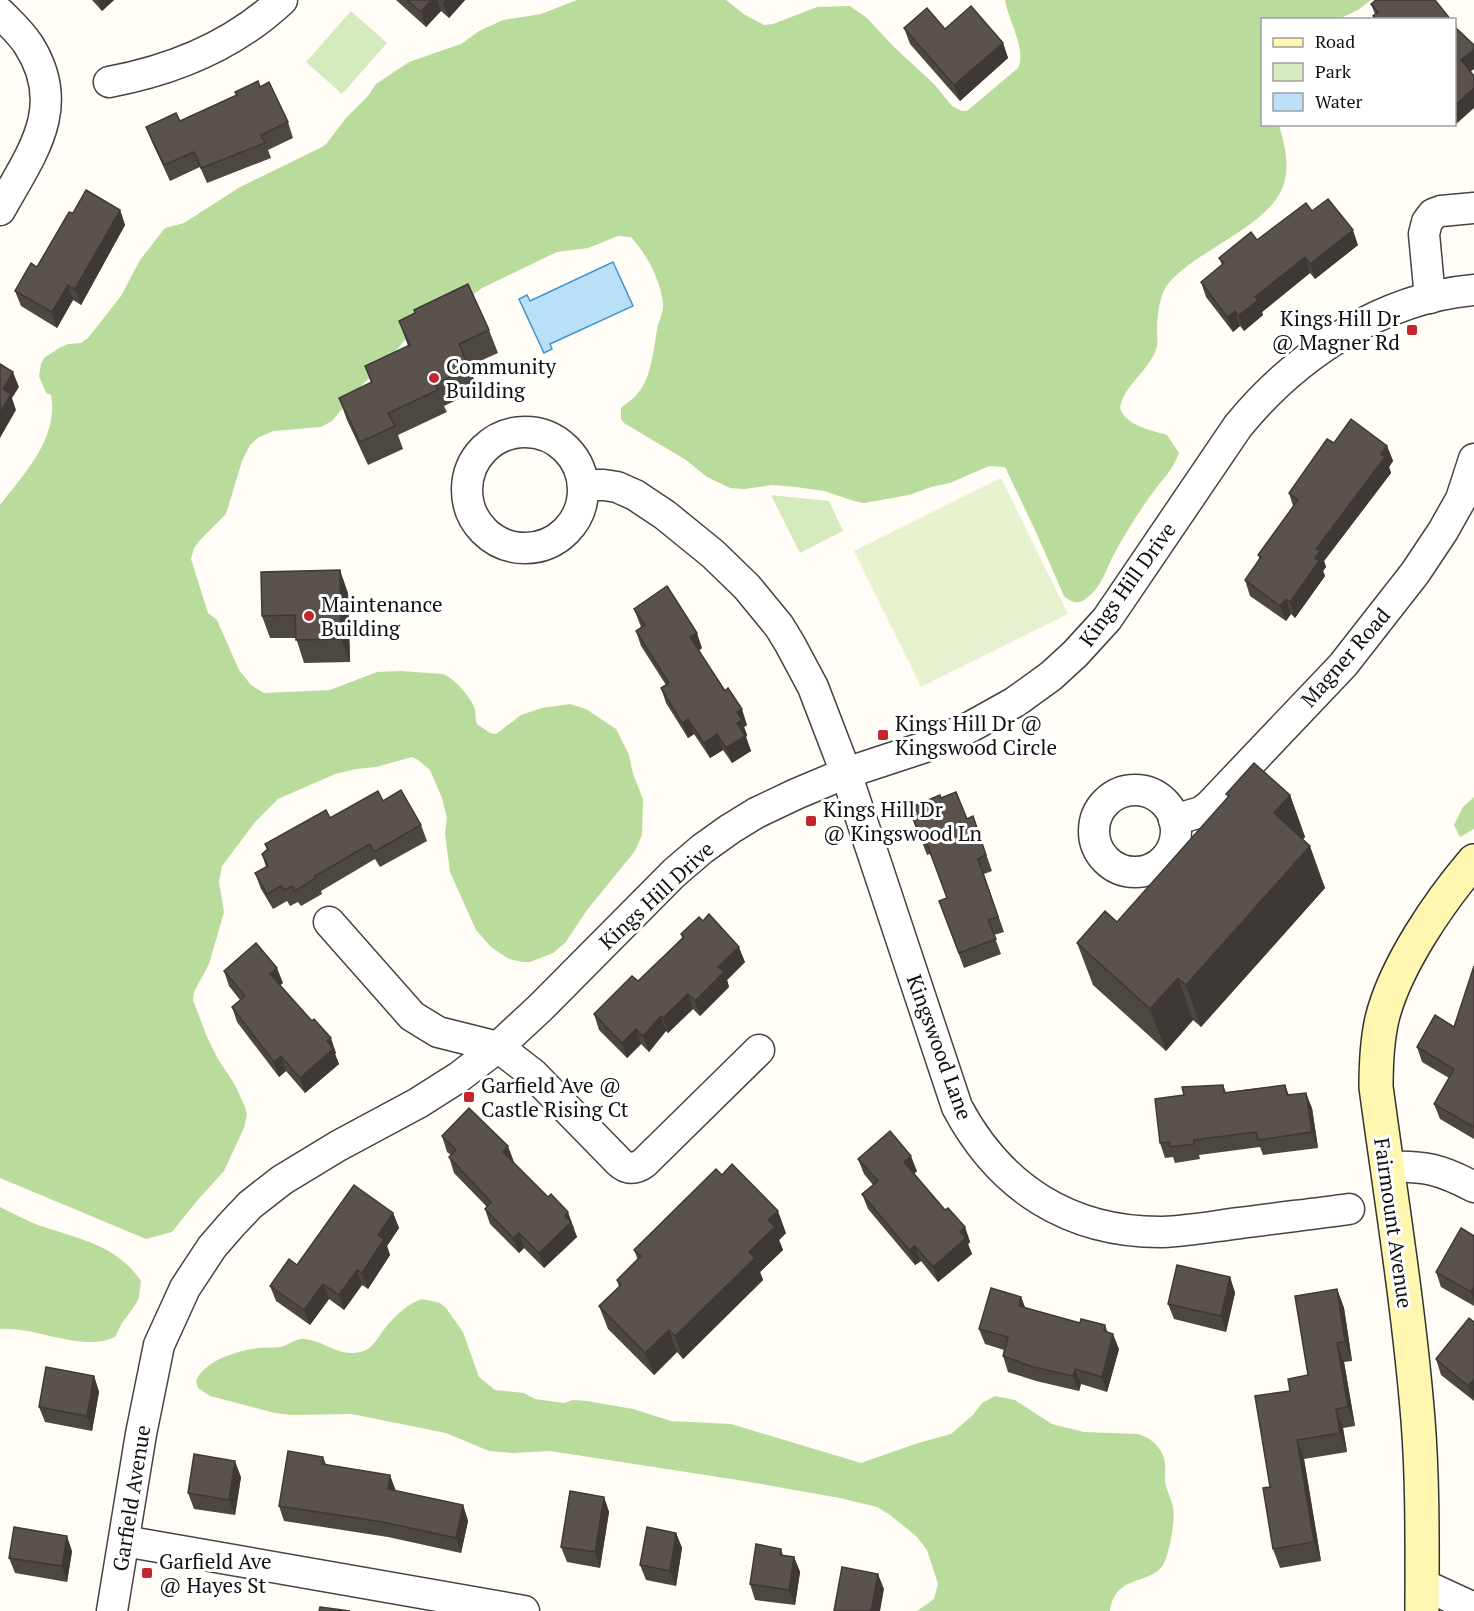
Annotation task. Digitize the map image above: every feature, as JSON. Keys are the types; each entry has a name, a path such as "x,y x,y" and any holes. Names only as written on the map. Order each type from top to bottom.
{"street":[{"path":"109,82 162,69 204,53 240,34 282,0"},
{"path":"0,12 27,42 42,72 47,100 45,123 38,143 0,210"},
{"path":"1430,298 1424,234 1427,222 1433,214 1441,211 1474,208"},
{"name":"Kings Hill Drive","path":"150,1386 166,1324 184,1287 212,1247 250,1205 276,1184 313,1160 436,1092 498,1047 661,886 702,849 730,829 775,803 846,774 925,747 972,726 1016,702 1051,676 1107,620 1238,426 1271,388 1311,355 1344,334 1380,317 1430,298 1473,294"},
{"name":"Magner Road","path":"1174,820 1195,814 1210,805 1342,665 1415,573 1443,531 1468,502 1474,459"},
{"name":"Kingswood Lane","path":"583,485 610,485 634,495 684,529 747,587 779,626 802,663 846,774 957,1107 978,1142 1009,1177 1026,1191 1061,1211 1095,1224 1126,1230 1173,1231 1349,1209"},
{"name":"Fairmount Avenue","path":"1422,1597 1418,1423 1412,1357 1376,1087 1377,1052 1382,1019 1395,984 1413,949 1445,897 1474,861"},
{"path":"329,922 412,1016 438,1032 498,1047 533,1074 621,1165 631,1168 644,1163 759,1050"},
{"path":"1388,1167 1427,1167 1452,1175 1474,1187"},
{"name":"Garfield Avenue","path":"112,1611 150,1386"},
{"path":"124,1541 463,1606 524,1611"},
{"path":"1422,1597 1474,1608"}],"green space":[{"path":"577,0 726,0 745,15 764,25 773,24 817,7 850,6 867,18 934,84 952,106 967,111 1018,68 1019,44 1005,0 1371,0 1358,10 1341,18 1261,18 1261,126 1279,126 1286,161 1284,183 1277,198 1265,212 1180,272 1162,294 1154,355 1122,399 1120,408 1133,423 1167,435 1179,453 1170,470 1127,531 1097,588 1082,601 1073,602 1064,596 1005,467 989,466 950,483 909,495 864,503 824,491 796,487 772,485 745,489 730,488 707,477 686,460 624,423 621,419 621,408 636,395 646,379 663,307 659,285 652,268 631,237 618,236 588,248 557,252 482,288 459,305 430,321 404,341 332,421 321,427 274,431 259,437 250,445 242,461 226,514 194,548 191,559 208,613 217,620 239,670 251,685 264,693 330,690 377,672 443,674 457,684 471,700 477,724 490,733 496,734 521,715 542,708 570,704 586,709 616,729 629,755 633,774 643,799 642,835 635,851 587,910 565,943 553,953 530,962 523,962 509,959 491,947 476,930 450,872 445,834 447,818 442,798 430,770 418,760 412,757 376,767 335,774 278,799 256,821 222,866 219,882 224,912 209,964 194,992 193,1000 207,1037 245,1107 247,1114 244,1128 224,1171 172,1232 146,1239 0,1178 0,505 38,455 50,426 51,395 46,393 39,376 41,364 44,358 59,348 68,344 81,343 88,338 121,296 140,260 165,228 184,223 240,187 322,147 376,84 409,62 461,44 479,31 503,20 541,14"},
{"path":"351,11 387,43 342,94 306,62"},
{"path":"1001,478 1068,614 921,687 854,551"},
{"path":"771,495 829,501 843,531 800,553"},
{"path":"1474,797 1474,829 1460,837 1454,825 1463,807"},
{"path":"0,1207 38,1225 95,1244 120,1259 131,1269 141,1281 139,1297 115,1337 88,1342 29,1331 0,1329"},
{"path":"422,1299 440,1303 446,1308 463,1332 479,1377 495,1390 524,1393 535,1399 564,1403 573,1400 587,1401 633,1409 671,1421 731,1424 861,1463 951,1434 973,1415 982,1403 995,1396 1015,1400 1052,1424 1084,1432 1142,1435 1157,1446 1165,1461 1166,1484 1174,1512 1168,1554 1157,1571 1126,1585 1119,1591 1113,1599 1110,1611 917,1611 934,1599 938,1584 927,1550 916,1536 877,1507 738,1480 550,1451 512,1453 489,1451 446,1433 352,1414 275,1413 210,1396 198,1388 196,1381 207,1367 222,1358 250,1349 281,1347 303,1339 344,1352 365,1351 372,1346 398,1314"}],"water":[{"path":"613,262 633,306 550,344 552,349 544,353 519,299 527,295 530,301"}],"building":[{"path":"407,0 431,0 421,12"},
{"path":"1376,0 1435,0 1449,18 1374,18 1373,16 1378,12 1371,4"},
{"path":"971,6 1003,43 954,85 904,28 927,8 945,29"},
{"path":"1456,28 1474,45 1474,49 1461,60 1474,76 1474,88 1456,104"},
{"path":"258,81 260,87 269,82 288,122 261,135 265,143 201,168 194,152 164,165 146,127 176,113 180,121 237,95 235,92"},
{"path":"86,190 120,210 75,289 68,285 52,312 15,291 31,263 37,267 69,212 73,213"},
{"path":"1328,199 1353,230 1310,264 1305,257 1255,297 1258,300 1238,316 1235,311 1227,317 1201,282 1224,263 1219,258 1251,232 1257,240 1306,203 1312,211"},
{"path":"468,284 489,330 459,344 469,368 435,384 438,390 388,413 395,426 360,442 339,398 372,382 365,366 410,345 399,321 415,313 414,310"},
{"path":"0,364 13,372 3,389 11,394 0,413"},
{"path":"1351,419 1387,446 1381,454 1385,457 1316,549 1320,551 1315,558 1319,561 1290,602 1286,599 1280,606 1245,580 1261,557 1258,555 1298,500 1289,493 1327,439 1334,443"},
{"path":"340,570 341,639 296,640 295,615 262,616 261,572"},
{"path":"667,586 697,633 690,637 725,691 728,688 742,709 737,712 742,720 737,723 745,736 726,748 717,734 704,743 688,719 682,723 661,688 669,683 636,631 645,625 634,609"},
{"path":"1254,763 1290,795 1274,813 1310,846 1186,985 1178,978 1150,1009 1077,943 1105,911 1117,922 1229,796 1226,794"},
{"path":"401,790 421,825 374,852 370,844 315,876 316,878 295,891 292,886 284,890 281,886 267,894 255,873 268,866 262,854 268,849 265,844 326,810 330,818 378,791 383,801"},
{"path":"956,792 967,819 973,816 986,855 978,859 998,917 988,920 996,939 959,953 939,901 947,898 925,838 921,840 912,816 918,814 914,806 940,795 941,798"},
{"path":"709,914 739,947 718,967 724,972 695,1001 688,994 663,1018 661,1016 643,1036 636,1029 622,1043 594,1014 632,976 638,981 684,937 681,934 699,917 703,921"},
{"path":"256,943 277,968 270,974 312,1021 314,1019 331,1038 327,1041 333,1049 300,1078 281,1056 274,1062 232,1007 245,996 224,971"},
{"path":"1474,966 1474,1127 1434,1104 1454,1069 1417,1047 1435,1015 1454,1027"},
{"path":"1223,1085 1224,1093 1285,1085 1287,1095 1306,1093 1312,1132 1258,1140 1256,1132 1194,1140 1194,1144 1170,1147 1169,1142 1160,1143 1155,1099 1184,1095 1182,1087"},
{"path":"469,1108 508,1146 503,1152 548,1197 551,1194 568,1212 565,1216 571,1222 539,1253 519,1233 513,1238 485,1209 491,1202 449,1157 456,1150 442,1136"},
{"path":"890,1131 911,1156 904,1162 945,1210 948,1208 965,1227 960,1231 966,1238 933,1267 915,1246 909,1250 862,1194 878,1181 858,1159"},
{"path":"732,1164 778,1211 768,1220 775,1227 749,1252 755,1258 675,1336 669,1330 645,1353 599,1306 621,1285 617,1280 641,1256 634,1250 716,1169 722,1175"},
{"path":"354,1185 393,1213 378,1235 384,1239 362,1273 357,1270 339,1295 323,1284 304,1310 270,1286 289,1259 297,1265"},
{"path":"1461,1228 1474,1236 1474,1286 1471,1292 1436,1272"},
{"path":"1177,1265 1230,1277 1221,1316 1168,1304"},
{"path":"991,1288 1021,1297 1019,1306 1080,1323 1081,1319 1105,1325 1104,1331 1113,1334 1102,1377 1075,1369 1073,1376 1030,1366 1003,1356 1008,1337 979,1329"},
{"path":"1337,1289 1345,1342 1337,1343 1348,1407 1336,1409 1340,1433 1297,1440 1314,1542 1273,1549 1263,1488 1270,1487 1255,1396 1290,1391 1288,1379 1308,1375 1295,1296"},
{"path":"1469,1318 1474,1322 1474,1379 1468,1386 1436,1359"},
{"path":"46,1367 94,1376 87,1416 39,1407"},
{"path":"288,1451 323,1457 322,1464 390,1475 388,1489 463,1505 456,1538 383,1522 279,1506"},
{"path":"194,1454 235,1461 229,1500 188,1493"},
{"path":"570,1491 604,1497 595,1552 561,1547"},
{"path":"14,1527 67,1536 62,1566 9,1558"},
{"path":"647,1527 676,1533 670,1571 640,1565"},
{"path":"756,1544 781,1549 780,1555 794,1557 789,1590 750,1584"},
{"path":"842,1567 878,1574 871,1611 834,1611"},
{"path":"320,1607 350,1611 319,1611"}],"place":[{"name":"Kings Hill Dr @ Magner Rd","path":"1412,330"},
{"name":"Community Building","path":"434,378"},
{"name":"Maintenance Building","path":"309,616"},
{"name":"Kings Hill Dr @ Kingswood Circle","path":"883,735"},
{"name":"Kings Hill Dr @ Kingswood Ln","path":"811,821"},
{"name":"Garfield Ave @ Castle Rising Ct","path":"469,1097"},
{"name":"Garfield Ave @ Hayes St","path":"147,1573"}]}
